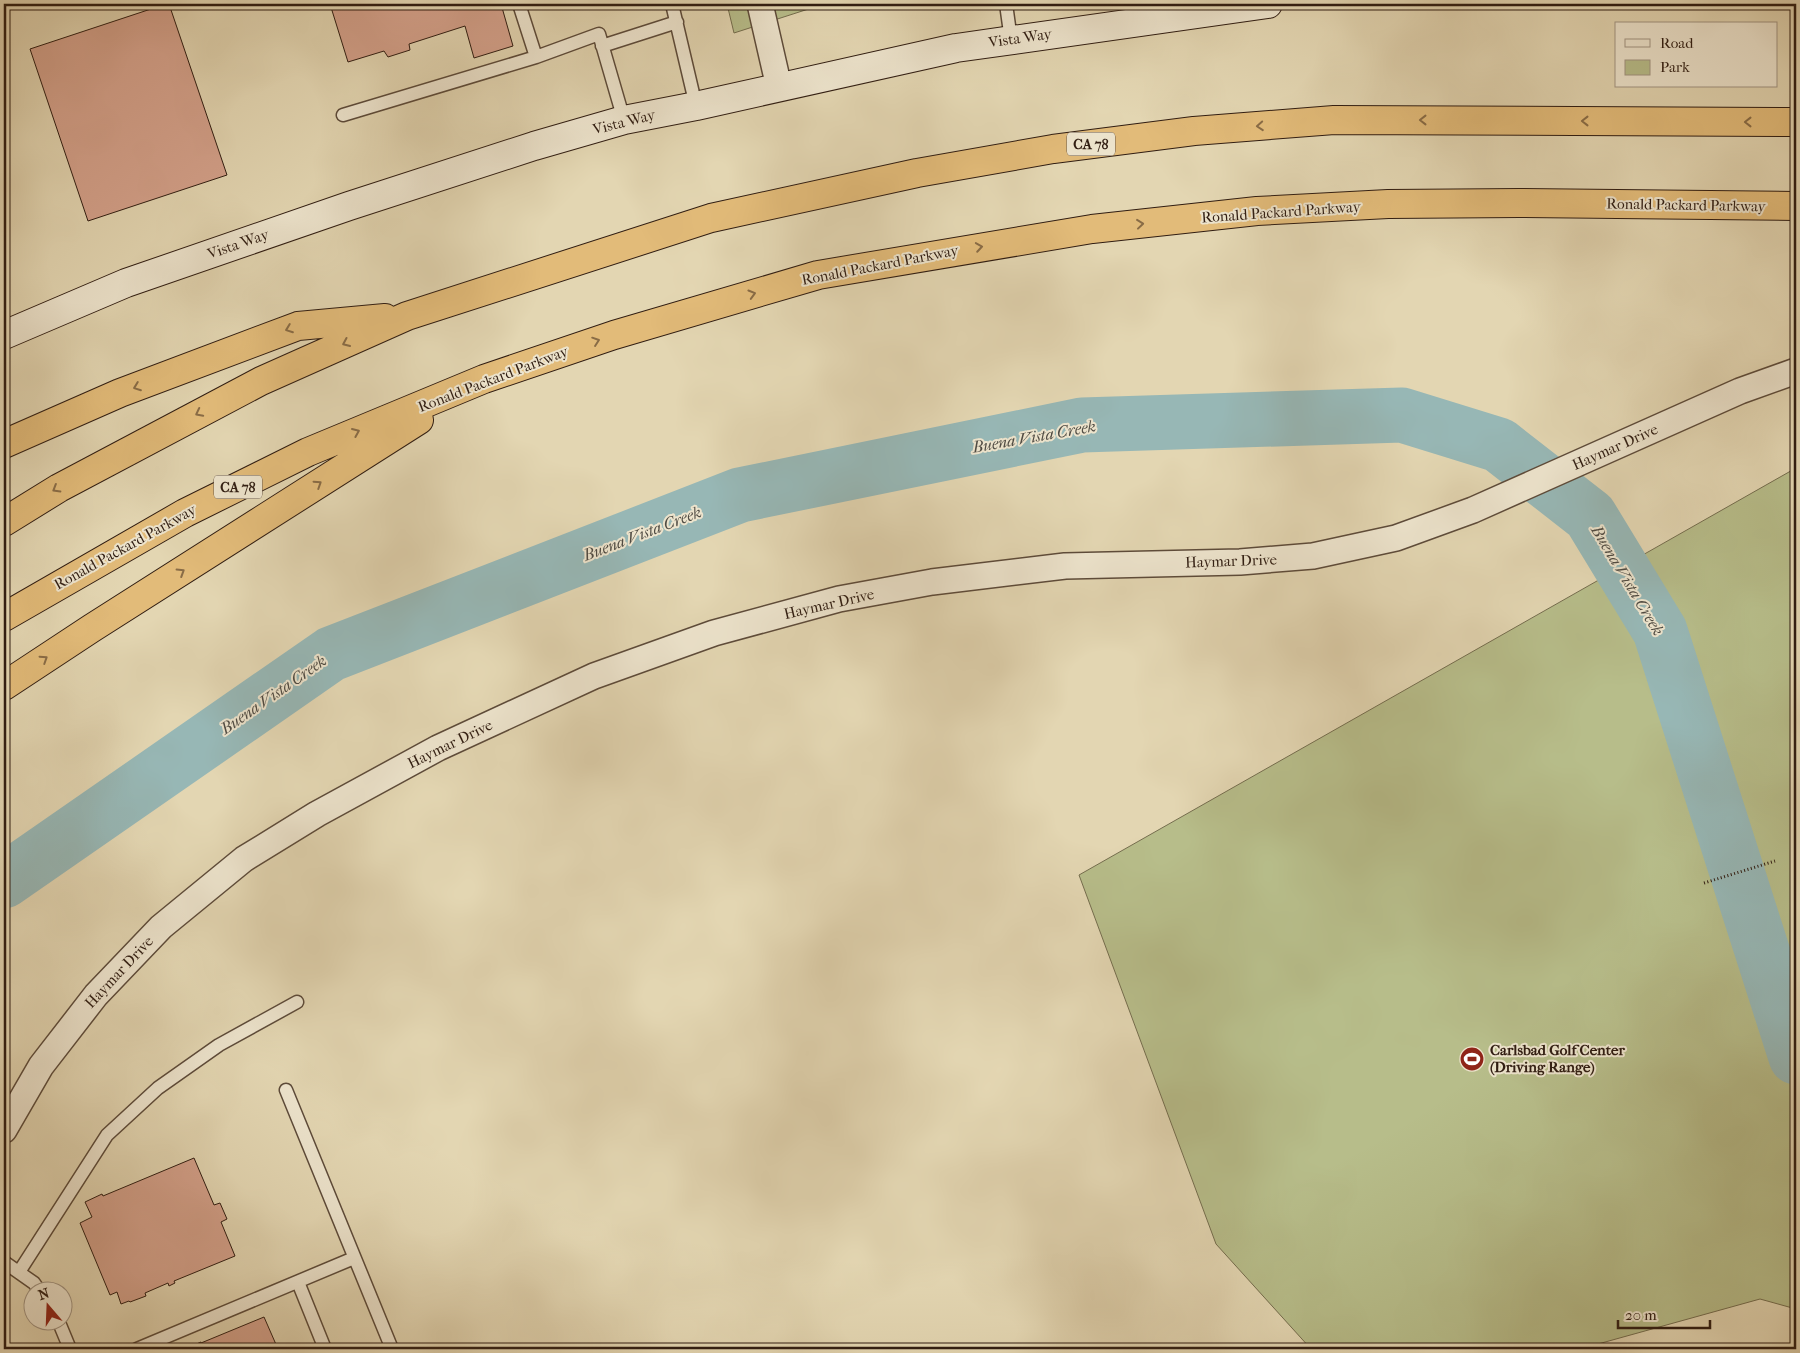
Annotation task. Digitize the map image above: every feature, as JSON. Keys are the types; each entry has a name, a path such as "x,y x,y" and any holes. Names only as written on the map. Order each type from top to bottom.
{"highway":[{"name":"CA 78","path":"4,522 58,488 261,381 407,316 711,218 917,173 1053,149 1194,131 1334,120 1796,122"},
{"name":"Ronald Packard Parkway","path":"4,617 185,513 308,452 484,379 614,335 818,275 1092,229 1257,211 1388,204 1518,203 1796,206"},
{"path":"4,444 120,394 298,326 407,316"},
{"path":"4,686 484,379"}],"main road":[{"name":"Vista Way","path":"5,331 142,277 349,206 534,146 624,120 696,106 949,49 1268,4"}],"street":[{"path":"760,4 779,87"},
{"name":"Haymar Drive","path":"4,1130 41,1066 96,995 160,927 244,859 317,814 438,748 594,676 714,633 839,599 932,582 1065,566 1240,562 1313,556 1396,538 1473,510 1740,390 1796,371"}],"lane":[{"path":"519,4 536,57"},
{"path":"672,4 696,106"},
{"path":"1006,4 1011,40"},
{"path":"602,46 677,22"},
{"path":"344,114 536,57 599,34 624,120"},
{"path":"19,1272 107,1136 158,1088 220,1044 297,1002"},
{"path":"286,1090 392,1349"},
{"path":"137,1349 354,1258"},
{"path":"4,1262 30,1280"},
{"path":"298,1282 325,1349"},
{"path":"62,1330 70,1349"}],"path":[{"path":"1704,883 1775,861"}],"green space":[{"path":"727,4 824,4 734,33"},
{"name":"Carlsbad Golf Center (Driving Range)","path":"1796,468 1796,1309 1760,1299 1580,1349 1311,1349 1216,1244 1079,875"}],"building":[{"path":"169,4 227,175 88,221 30,49"},
{"path":"330,4 432,4 433,7 444,4 501,4 513,46 474,58 465,26 409,44 410,50 388,57 384,51 348,62"},
{"path":"194,1158 214,1205 220,1203 227,1219 221,1222 235,1256 174,1281 175,1283 169,1286 168,1283 145,1293 146,1296 121,1304 117,1292 110,1295 80,1223 92,1217 85,1202"},
{"path":"264,1317 278,1349 188,1349 201,1342"}],"waterway":[{"name":"Buena Vista Creek","path":"4,881 331,654 740,495 1082,425 1402,415 1499,445 1590,516 1660,631 1796,1057"}],"place":[{"name":"Carlsbad Golf Center (Driving Range)","path":"1472,1059"}]}
